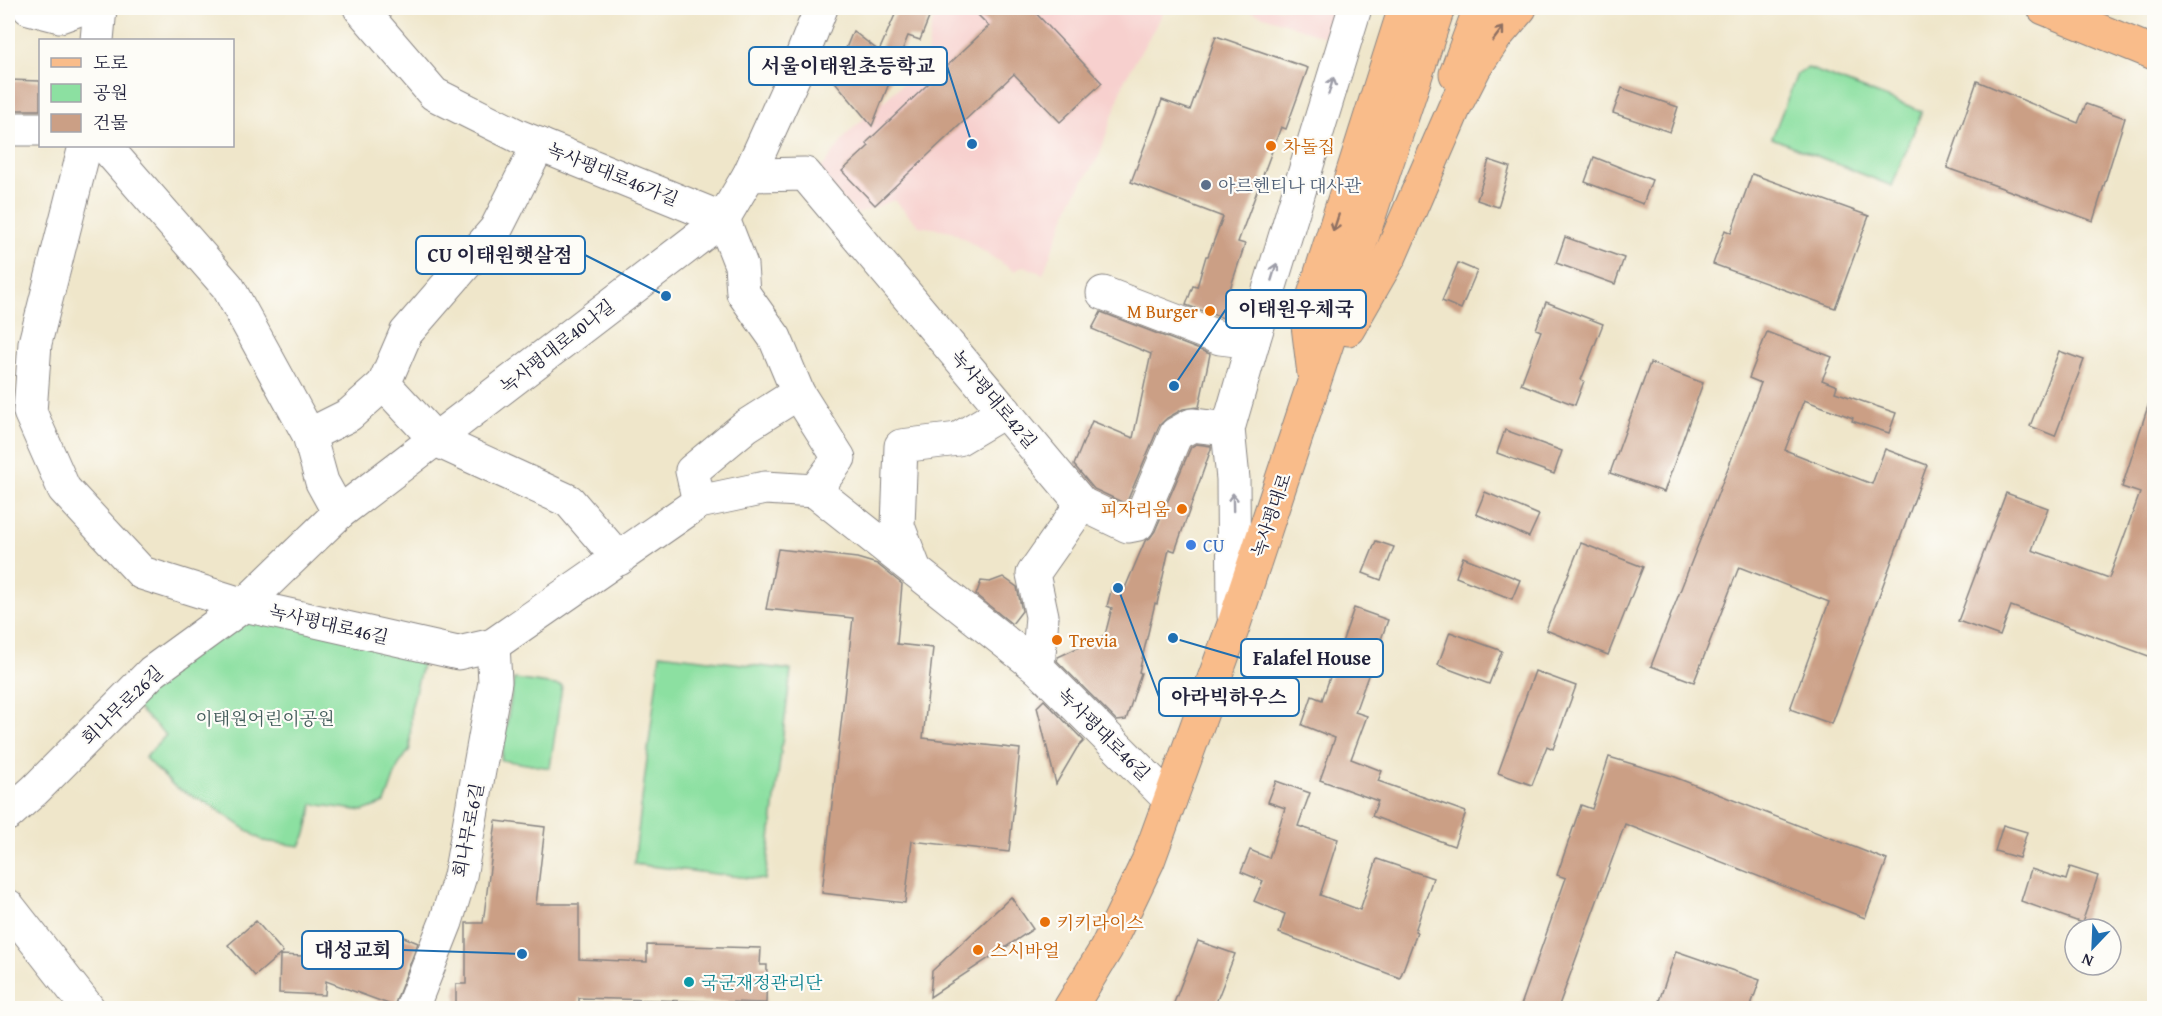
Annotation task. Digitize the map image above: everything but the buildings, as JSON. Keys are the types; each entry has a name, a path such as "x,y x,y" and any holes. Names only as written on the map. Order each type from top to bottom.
{"main road":[{"path":"1315,385 1307,317 1405,8"},
{"name":"녹사평대로","path":"1070,1008 1106,949 1148,861 1234,624 1438,8"},
{"path":"1390,256 1480,8"},
{"path":"1315,385 1390,256 1456,104 1475,67 1496,36 1521,8"},
{"path":"2044,8 2154,53"}],"street":[{"path":"29,8 60,16 82,8"},
{"path":"97,39 100,8"},
{"name":"녹사평대로46가길","path":"360,8 434,94 539,144 723,219"},
{"name":"녹사평대로40나길","path":"244,605 339,513 723,219 749,175 797,69 821,8"},
{"path":"1234,624 1233,479 1228,429 1355,8"},
{"path":"8,129 39,129"},
{"path":"309,435 349,415 384,384 406,333 495,229 539,144"},
{"name":"녹사평대로46길","path":"84,147 35,343 30,411 64,489 142,573 244,605 458,653 493,645 699,502 765,488 815,491 1038,668 1170,800"},
{"path":"106,147 228,288 309,435 322,482 339,513"},
{"name":"녹사평대로42길","path":"749,175 805,174 1082,504 1128,526 1138,524 1176,434 1192,425 1228,429"},
{"path":"723,219 741,266 743,293 775,338 798,393 839,458 815,491"},
{"path":"1103,293 1220,338 1253,342"},
{"path":"384,384 436,440 569,501 619,559"},
{"path":"699,502 692,471 746,426 798,393"},
{"path":"915,572 898,526 901,446 958,440 1005,411"},
{"path":"1038,668 1042,616 1033,574 1082,504"},
{"name":"회나무로26길","path":"8,814 35,790 152,672 244,605"},
{"name":"회나무로6길","path":"412,1008 446,922 460,876 495,682 493,645"},
{"path":"8,906 88,1008"}],"shaded area":[{"path":"935,8 1166,8 1125,79 1099,156 1072,199 1043,274 1024,266 1014,271 952,231 919,226 894,200 857,214 817,174 849,132 925,64"},
{"path":"1240,8 1334,8 1325,37"}],"green space":[{"path":"1808,68 1922,111 1892,186 1772,138 1797,74"},
{"name":"이태원어린이공원","path":"267,615 423,661 411,709 410,749 398,766 385,803 363,811 313,804 306,834 300,846 263,841 212,806 175,787 145,758 166,735 135,706 216,627"},
{"path":"660,654 791,670 765,880 634,864"},
{"path":"514,679 562,686 550,768 501,760"}],"place":[{"name":"서울이태원초등학교","path":"972,144"},
{"name":"차돌집","path":"1271,146"},
{"name":"아르헨티나 대사관","path":"1206,185"},
{"name":"CU 이태원햇살점","path":"666,296"},
{"name":"M Burger","path":"1210,311"},
{"name":"이태원우체국","path":"1174,386"},
{"name":"피자리움","path":"1182,509"},
{"name":"CU","path":"1191,545"},
{"name":"아라빅하우스","path":"1118,588"},
{"name":"Falafel House","path":"1173,638"},
{"name":"Trevia","path":"1057,640"},
{"name":"키키라이스","path":"1045,922"},
{"name":"스시바얼","path":"978,950"},
{"name":"대성교회","path":"522,954"},
{"name":"국군재정관리단","path":"689,982"}]}
